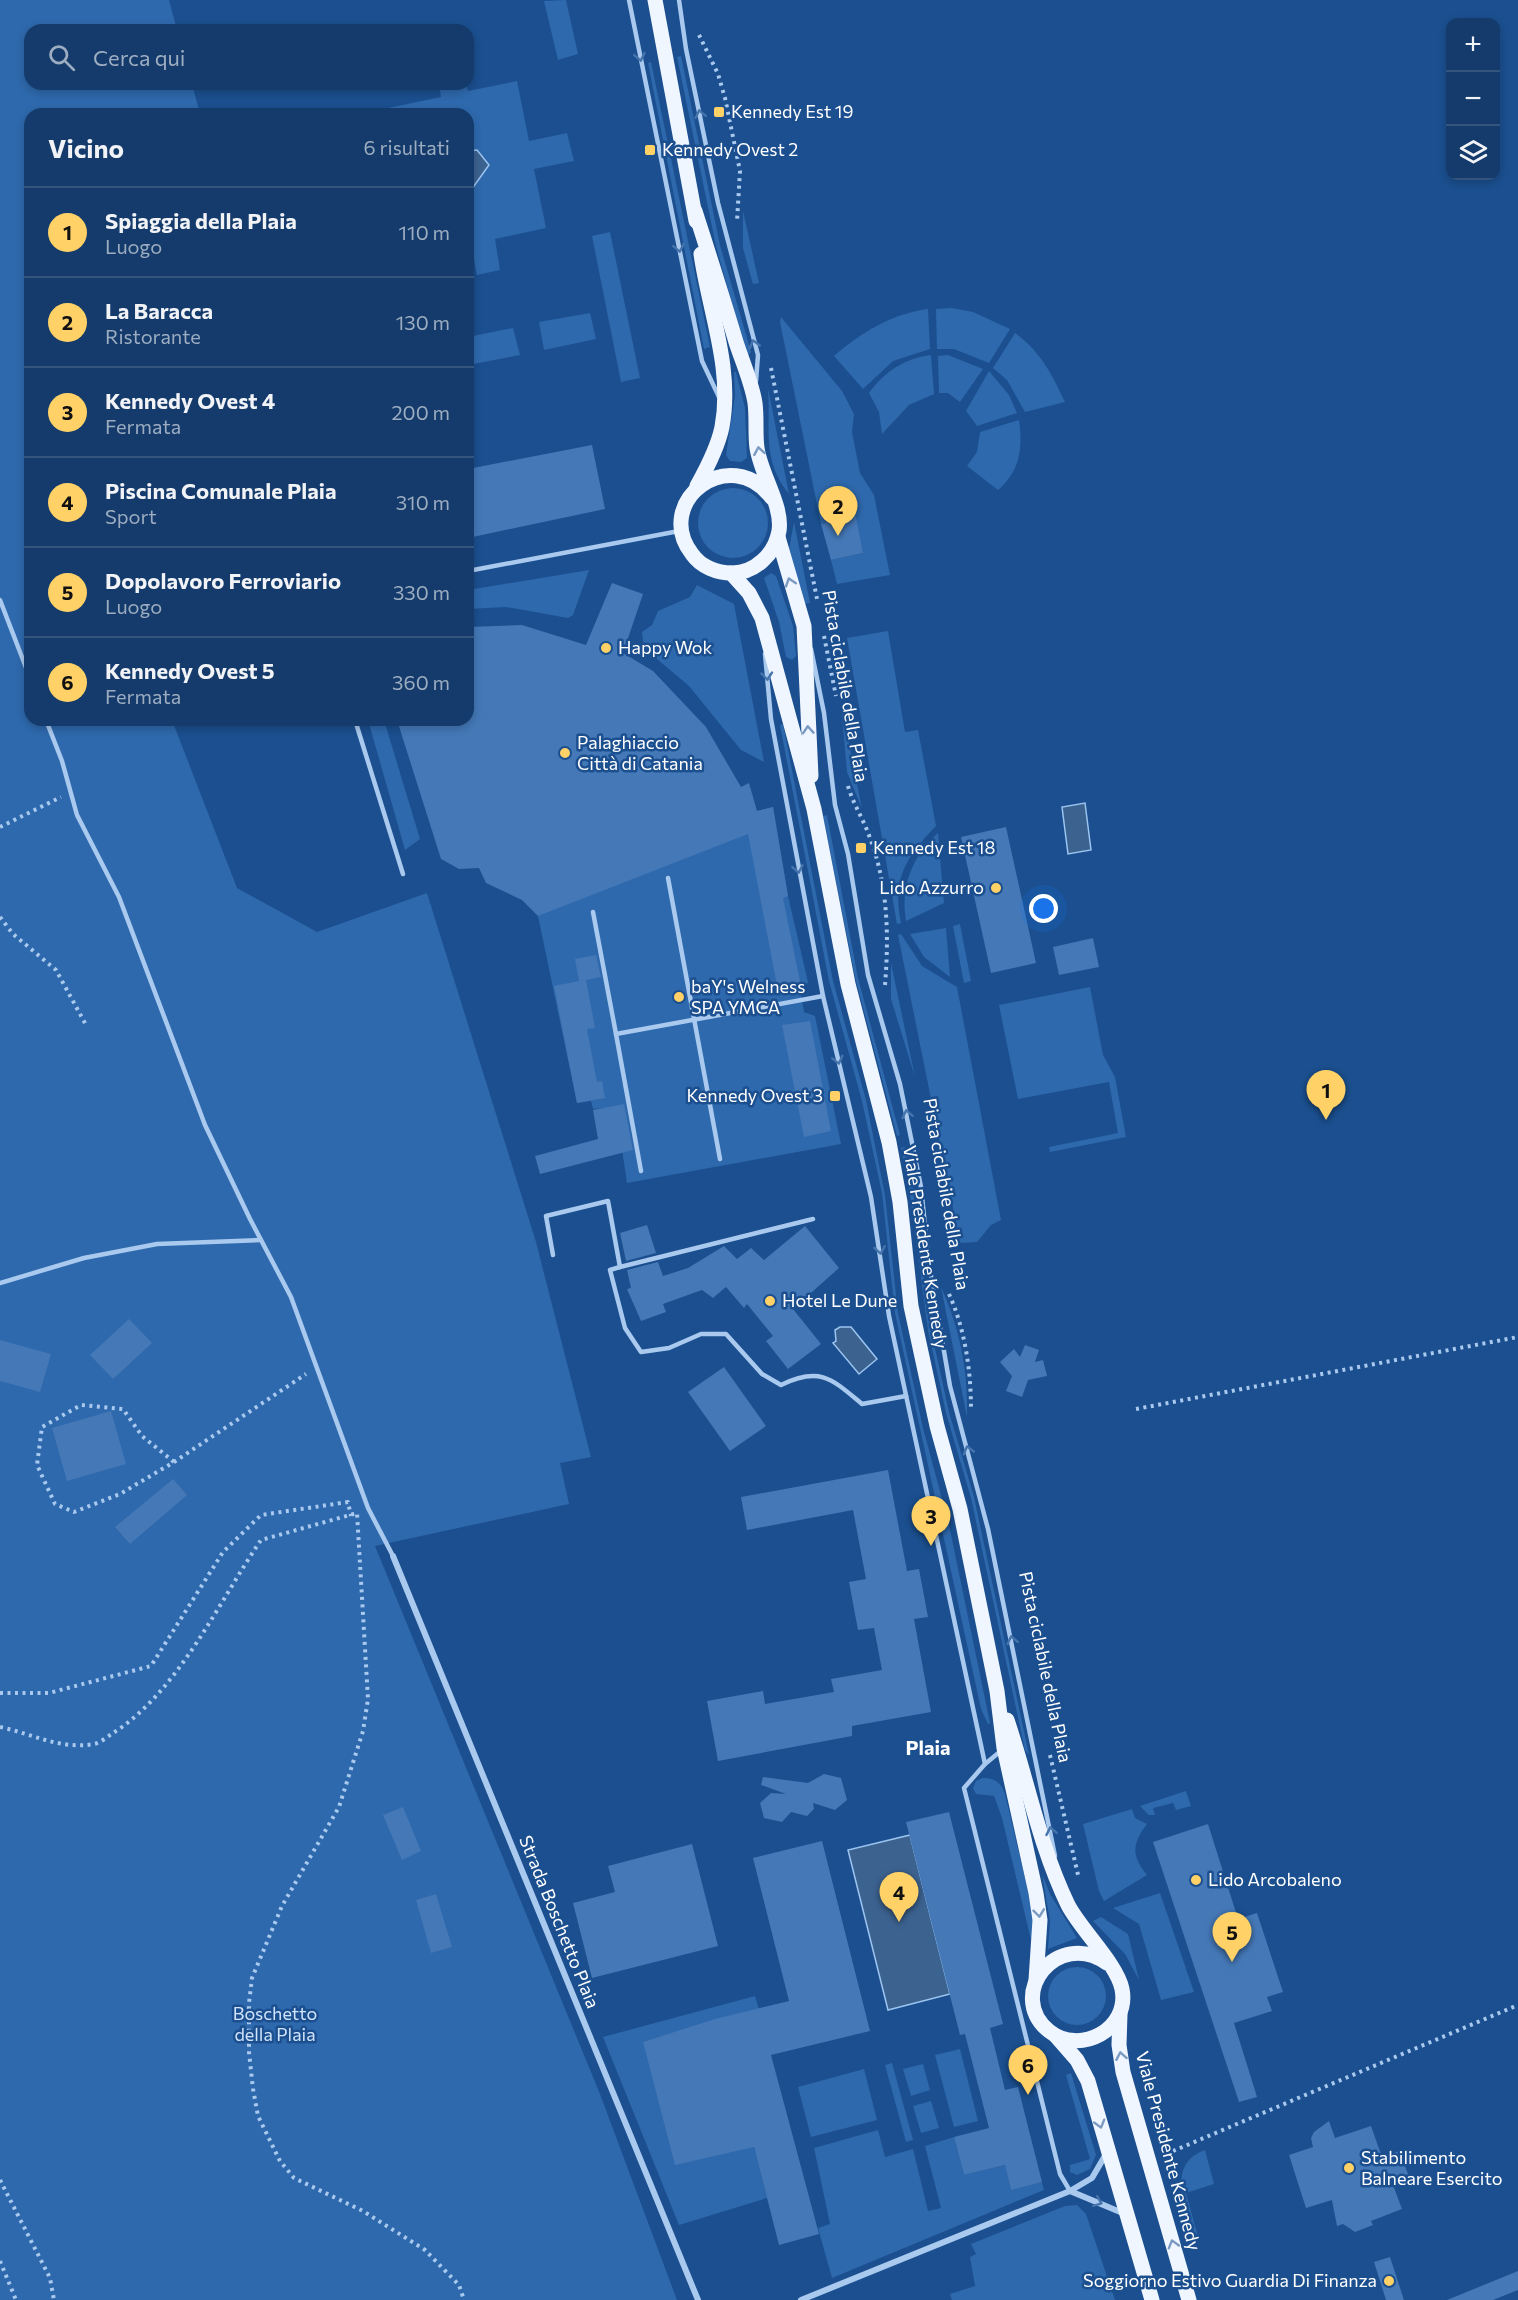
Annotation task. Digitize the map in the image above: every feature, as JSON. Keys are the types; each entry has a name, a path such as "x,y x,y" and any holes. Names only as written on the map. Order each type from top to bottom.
{"main road":[{"path":"655,0 663,53 695,211 704,276 723,360 722,428 709,464 683,512 682,531 688,549 696,559 712,569 731,573 743,571 760,563 773,549 778,537"},
{"path":"695,211 755,402 757,449 779,517 778,537 804,626 808,665 807,717 814,809"},
{"path":"695,490 718,476 736,475 753,480 772,498"},
{"path":"731,573 749,593 762,618 814,809"},
{"name":"Viale Presidente Kennedy","path":"814,809 848,984 889,1142 900,1202 912,1306 937,1426 960,1509 997,1691"},
{"path":"997,1691 1016,1746 1032,1813 1047,1856 1069,1907 1118,1977 1122,1988 1120,2011 1109,2029 1091,2039 1069,2041 1056,2036"},
{"path":"997,1691 1004,1748 1040,1920 1033,1997 1037,2014 1047,2029 1077,2060 1088,2081 1152,2300"},
{"path":"1036,1980 1047,1964 1064,1954 1084,1953 1107,1963"},
{"name":"Viale Presidente Kennedy","path":"1120,2011 1119,2045 1124,2072 1189,2300"}],"street":[{"name":"Strada Boschetto Plaia","path":"393,1556 698,2300"},
{"path":"801,2300 1070,2191 1092,2178 1101,2168 1107,2151"},
{"path":"1070,2191 1125,2214"}],"lane":[{"path":"628,0 702,361 724,408"},
{"path":"679,0 686,49 718,203 758,356 755,402"},
{"path":"474,570 682,531"},
{"path":"0,600 24,662"},
{"path":"762,618 771,719 822,996 871,1197 889,1316 985,1764"},
{"path":"804,626 816,663 835,805 848,854 868,975 883,1033 900,1084 921,1187 929,1264 950,1386 988,1529 1028,1714 1061,1889"},
{"path":"48,726 77,815 119,897 205,1125 291,1297 368,1508 393,1556"},
{"path":"357,726 403,874"},
{"path":"668,878 720,1159"},
{"path":"593,912 641,1171"},
{"path":"616,1034 822,996"},
{"path":"553,1256 546,1216 608,1202 620,1267"},
{"path":"813,1219 610,1270 625,1328 641,1352 669,1348 701,1334 726,1334 762,1374 781,1385 801,1375 832,1379 862,1404 906,1396"},
{"path":"0,1283 84,1258 157,1244 261,1240"},
{"path":"1004,1748 985,1764 964,1788 1060,2174 1070,2191"}],"path":[{"path":"696,28 718,74 725,98 740,171 737,223"},
{"name":"Pista ciclabile della Plaia","path":"771,364 819,607"},
{"name":"Pista ciclabile della Plaia","path":"823,630 837,704"},
{"name":"Pista ciclabile della Plaia","path":"845,778 875,851 887,913 889,937 885,987"},
{"path":"0,827 70,792"},
{"path":"0,917 13,933 56,970 86,1025"},
{"name":"Pista ciclabile della Plaia","path":"946,1287 960,1317 971,1383 971,1419"},
{"path":"1136,1409 1518,1337"},
{"path":"174,1462 142,1436 123,1409 81,1405 42,1427 37,1465 55,1504 74,1512 120,1494 174,1462 317,1367"},
{"path":"0,1693 49,1693 152,1666 223,1552 261,1515 348,1502 351,1516"},
{"path":"0,1727 30,1734 61,1746 96,1744 131,1722 167,1682 261,1540 357,1513 368,1699 365,1720 339,1807 282,1906 252,1978 249,2003 249,2052 253,2089 258,2116 280,2161 294,2178 363,2211 425,2250 459,2285 464,2300"},
{"name":"Pista ciclabile della Plaia","path":"1048,1746 1079,1880"},
{"path":"1162,2155 1518,2005"},
{"path":"0,2180 50,2278 54,2300"},
{"path":"0,2261 16,2300"}],"green space":[{"name":"Boschetto della Plaia","path":"0,0 169,0 175,24 24,24 24,90 194,90 198,108 24,108 24,726 174,726 237,888 317,932 427,893 536,1242 591,1457 560,1463 569,1504 375,1546 600,2094 677,2300 0,2300"},
{"path":"566,0 578,54 558,60 544,1"},
{"path":"681,56 720,245 751,352 747,357 716,246 677,57"},
{"path":"651,62 710,347 704,349 648,63"},
{"path":"517,81 529,141 567,133 574,161 534,169 546,228 495,239 500,270 477,275 474,260 474,108 388,108 441,97 440,90 474,90"},
{"path":"743,211 759,283 753,284 743,248"},
{"path":"610,232 640,378 621,382 592,236"},
{"path":"952,308 973,312 1010,329 989,363 954,349 937,349 936,309"},
{"path":"928,309 930,349 893,361 863,389 834,356 855,339 878,325 914,311"},
{"path":"590,313 596,339 544,350 539,322"},
{"path":"781,317 842,391 854,414 852,432 860,473 874,495 890,575 837,584 831,560 863,553 856,517 821,524 780,322"},
{"path":"513,328 520,355 474,364 474,336"},
{"path":"1015,333 1032,347 1065,402 1025,412 1007,380 993,368"},
{"path":"931,355 934,394 909,405 882,434 879,412 869,393 896,367 912,359"},
{"path":"948,355 983,369 960,402 948,393 939,393 938,356"},
{"path":"989,371 1009,395 1017,413 977,426 966,411"},
{"path":"734,372 736,372 745,408 747,458 741,462 730,461 726,455 735,396"},
{"path":"768,388 789,494 780,481 771,456"},
{"path":"1019,420 1018,459 1011,475 998,490 967,466 977,452 980,432"},
{"path":"733,488 746,491 758,498 765,510 768,523 765,536 758,548 746,555 733,558 720,555 708,548 701,536 698,523 701,510 708,498 720,491"},
{"path":"794,522 810,603 804,604 789,549"},
{"path":"589,570 573,615 568,618 506,607 474,609 474,589"},
{"path":"771,573 776,576 793,626 796,656 792,660 786,657 779,622 764,578"},
{"path":"697,585 734,604 764,762 741,750 689,686 644,648 642,632 652,625 658,611 690,597"},
{"path":"888,631 905,732 918,730 936,826 909,859 904,870 898,894 901,923 897,924 847,638"},
{"path":"841,703 862,809 847,772"},
{"path":"783,724 833,981 866,1100 885,1195 898,1313 923,1428 949,1525 990,1723 988,1724 981,1709 895,1313 882,1193 862,1101 829,981 780,725"},
{"path":"370,726 386,726 420,839 405,850"},
{"name":"baY's Welness SPA YMCA","path":"773,807 788,896 808,982 801,994 804,1012 815,1016 841,1144 627,1183 619,1129 607,1108 593,1109 591,1101 577,1103 538,916 745,814"},
{"path":"827,815 858,978 900,1135 897,1136 855,977 823,816"},
{"path":"938,833 944,903 906,921 905,896 910,873 921,852"},
{"path":"960,924 971,981 964,983 953,926"},
{"path":"946,928 950,977 924,957 910,934"},
{"path":"901,934 922,966 957,987 1001,1220 991,1225 977,1242 960,1243 898,935"},
{"path":"891,963 915,1077 891,999"},
{"path":"1090,987 1103,1055 1115,1077 1126,1137 1050,1152 1049,1147 1118,1133 1109,1082 1018,1099 999,1005"},
{"path":"905,1147 913,1188 931,1330 949,1412 974,1497 1029,1755 1025,1750 971,1498 946,1413 928,1330 909,1188 901,1148"},
{"path":"941,1287 962,1350 967,1417"},
{"path":"983,1778 997,1782 1005,1794 1033,1912 1035,1924 1031,1940 1002,1818 994,1796 976,1794 973,1788 976,1781"},
{"path":"1186,1791 1191,1806 1176,1810 1173,1803 1153,1808 1155,1815 1149,1815 1140,1806"},
{"path":"1132,1809 1135,1818 1147,1824 1138,1838 1135,1850 1138,1861 1147,1875 1104,1901 1099,1891 1083,1824"},
{"path":"1042,1874 1050,1894 1077,1938 1048,1949 1050,1921"},
{"path":"1160,1893 1194,1992 1161,2000 1139,1924 1113,1908"},
{"path":"1101,1917 1128,1934 1139,1980 1125,1954 1093,1921"},
{"path":"1077,1967 1093,1972 1101,1980 1106,1996 1101,2012 1093,2020 1077,2025 1061,2020 1053,2012 1048,1996 1053,1980 1061,1972"},
{"path":"755,1996 759,2009 643,2042 753,2143 767,2198 679,2225 603,2037"},
{"path":"960,2049 978,2121 954,2127 935,2055"},
{"path":"892,2063 913,2140 906,2142 885,2065"},
{"path":"923,2064 930,2090 911,2096 903,2069"},
{"path":"864,2069 877,2120 811,2137 798,2087"},
{"path":"1071,2073 1096,2155 1090,2169 1077,2175 1070,2172 1070,2165 1090,2159 1066,2075"},
{"path":"931,2101 939,2128 921,2133 913,2106"},
{"path":"878,2130 885,2157 913,2149 928,2211 941,2208 925,2146 954,2137 964,2175 1005,2165 1011,2189 1042,2182 1044,2190 832,2278 818,2228 830,2224 814,2148"},
{"path":"1205,2150 1214,2184 1186,2193 1198,2237 1193,2238 1183,2201 1182,2176 1185,2165"},
{"path":"1077,2205 1086,2214 1115,2300 952,2300 950,2294 975,2286 970,2257 976,2254 971,2244 1065,2206"}],"shaded area":[{"path":"474,150 477,150 489,165 474,186"},
{"path":"1085,803 1091,850 1068,854 1062,807"},
{"path":"840,1327 851,1327 877,1359 859,1374 833,1343 836,1341 835,1330"},
{"path":"910,1835 950,1994 888,2010 848,1850"}],"building":[{"path":"592,445 605,509 474,537 474,468"},
{"path":"856,516 863,553 831,560 821,524"},
{"name":"Palaghiaccio Città di Catania","path":"612,583 643,594 623,653 653,671 706,727 741,787 749,783 757,811 773,807 788,896 783,898 801,986 778,991 748,834 538,916 522,900 486,883 479,868 459,869 441,859 399,726 474,726 474,627 522,625 586,645"},
{"name":"Lido Azzurro","path":"1006,827 1036,963 991,973 961,837"},
{"path":"1093,938 1099,967 1059,975 1053,947"},
{"path":"596,955 601,977 586,980 595,1028 587,1029 597,1082 602,1081 605,1098 577,1103 554,986 579,981 575,959"},
{"path":"810,1021 831,1131 804,1137 782,1025"},
{"path":"624,1104 633,1150 540,1174 535,1156 598,1139 593,1110"},
{"path":"647,1225 656,1253 626,1261 620,1233"},
{"name":"Hotel Le Dune","path":"805,1226 839,1268 793,1309 821,1344 788,1369 766,1341 773,1336 747,1304 744,1308 726,1287 713,1298 702,1290 663,1304 666,1312 641,1321 627,1289 631,1288 627,1270 658,1262 663,1276 688,1268 724,1246 737,1259 751,1248 764,1260"},
{"path":"129,1319 152,1343 113,1379 90,1355"},
{"path":"0,1340 51,1354 40,1392 0,1381"},
{"path":"1025,1345 1039,1350 1035,1362 1043,1360 1047,1376 1028,1380 1022,1397 1006,1391 1012,1376 1000,1362 1014,1349 1020,1357"},
{"path":"724,1367 766,1426 730,1451 688,1392"},
{"path":"111,1411 126,1464 67,1481 52,1428"},
{"path":"888,1470 907,1571 919,1569 928,1617 914,1619 931,1712 852,1726 852,1736 718,1761 707,1701 763,1691 765,1704 834,1692 831,1679 882,1670 874,1628 858,1630 849,1582 866,1579 853,1510 747,1530 741,1497"},
{"path":"173,1479 187,1495 130,1544 115,1527"},
{"path":"824,1774 841,1778 847,1800 835,1810 813,1803 814,1809 807,1816 791,1812 782,1822 764,1818 760,1803 771,1793 786,1794 761,1785 763,1777 808,1783"},
{"path":"403,1807 421,1851 402,1860 383,1815"},
{"path":"949,1812 1003,2024 990,2028 1005,2090 1018,2087 1042,2182 1011,2190 1005,2165 964,2175 954,2137 989,2128 965,2034 960,2035 906,1822"},
{"path":"1208,1824 1238,1919 1257,1913 1283,1992 1267,1997 1272,2011 1234,2023 1257,2097 1239,2102 1153,1842"},
{"path":"822,1841 870,2031 771,2055 819,2234 779,2245 754,2147 675,2165 643,2042 715,2019 789,2001 753,1858"},
{"path":"692,1844 718,1946 592,1978 573,1903 615,1892 608,1866"},
{"path":"436,1894 452,1947 431,1953 416,1900"},
{"name":"Stabilimento Balneare Esercito","path":"1329,2121 1335,2138 1371,2126 1382,2157 1399,2151 1410,2179 1393,2185 1402,2209 1371,2221 1373,2225 1355,2232 1343,2224 1337,2226 1332,2200 1306,2208 1289,2155 1313,2147 1311,2138 1314,2132"},
{"name":"Soggiorno Estivo Guardia Di Finanza","path":"1390,2257 1404,2300 1386,2300 1374,2262"},
{"path":"1518,2271 1518,2290 1493,2300 1447,2300"}],"place":[{"name":"Kennedy Est 19","path":"719,112"},
{"name":"Kennedy Ovest 2","path":"650,150"},
{"name":"La Baracca","path":"838,536"},
{"name":"Happy Wok","path":"606,648"},
{"name":"Palaghiaccio Città di Catania","path":"565,753"},
{"name":"Kennedy Est 18","path":"861,848"},
{"name":"Lido Azzurro","path":"996,888"},
{"name":"baY's Welness SPA YMCA","path":"679,997"},
{"name":"Kennedy Ovest 3","path":"835,1096"},
{"name":"Spiaggia della Plaia","path":"1326,1120"},
{"name":"Hotel Le Dune","path":"770,1301"},
{"name":"Kennedy Ovest 4","path":"931,1546"},
{"name":"Lido Arcobaleno","path":"1196,1880"},
{"name":"Piscina Comunale Plaia","path":"899,1922"},
{"name":"Dopolavoro Ferroviario","path":"1232,1962"},
{"name":"Kennedy Ovest 5","path":"1028,2095"},
{"name":"Stabilimento Balneare Esercito","path":"1349,2168"},
{"name":"Soggiorno Estivo Guardia Di Finanza","path":"1389,2281"}],"district":[{"name":"Plaia","path":"928,1748"}]}
